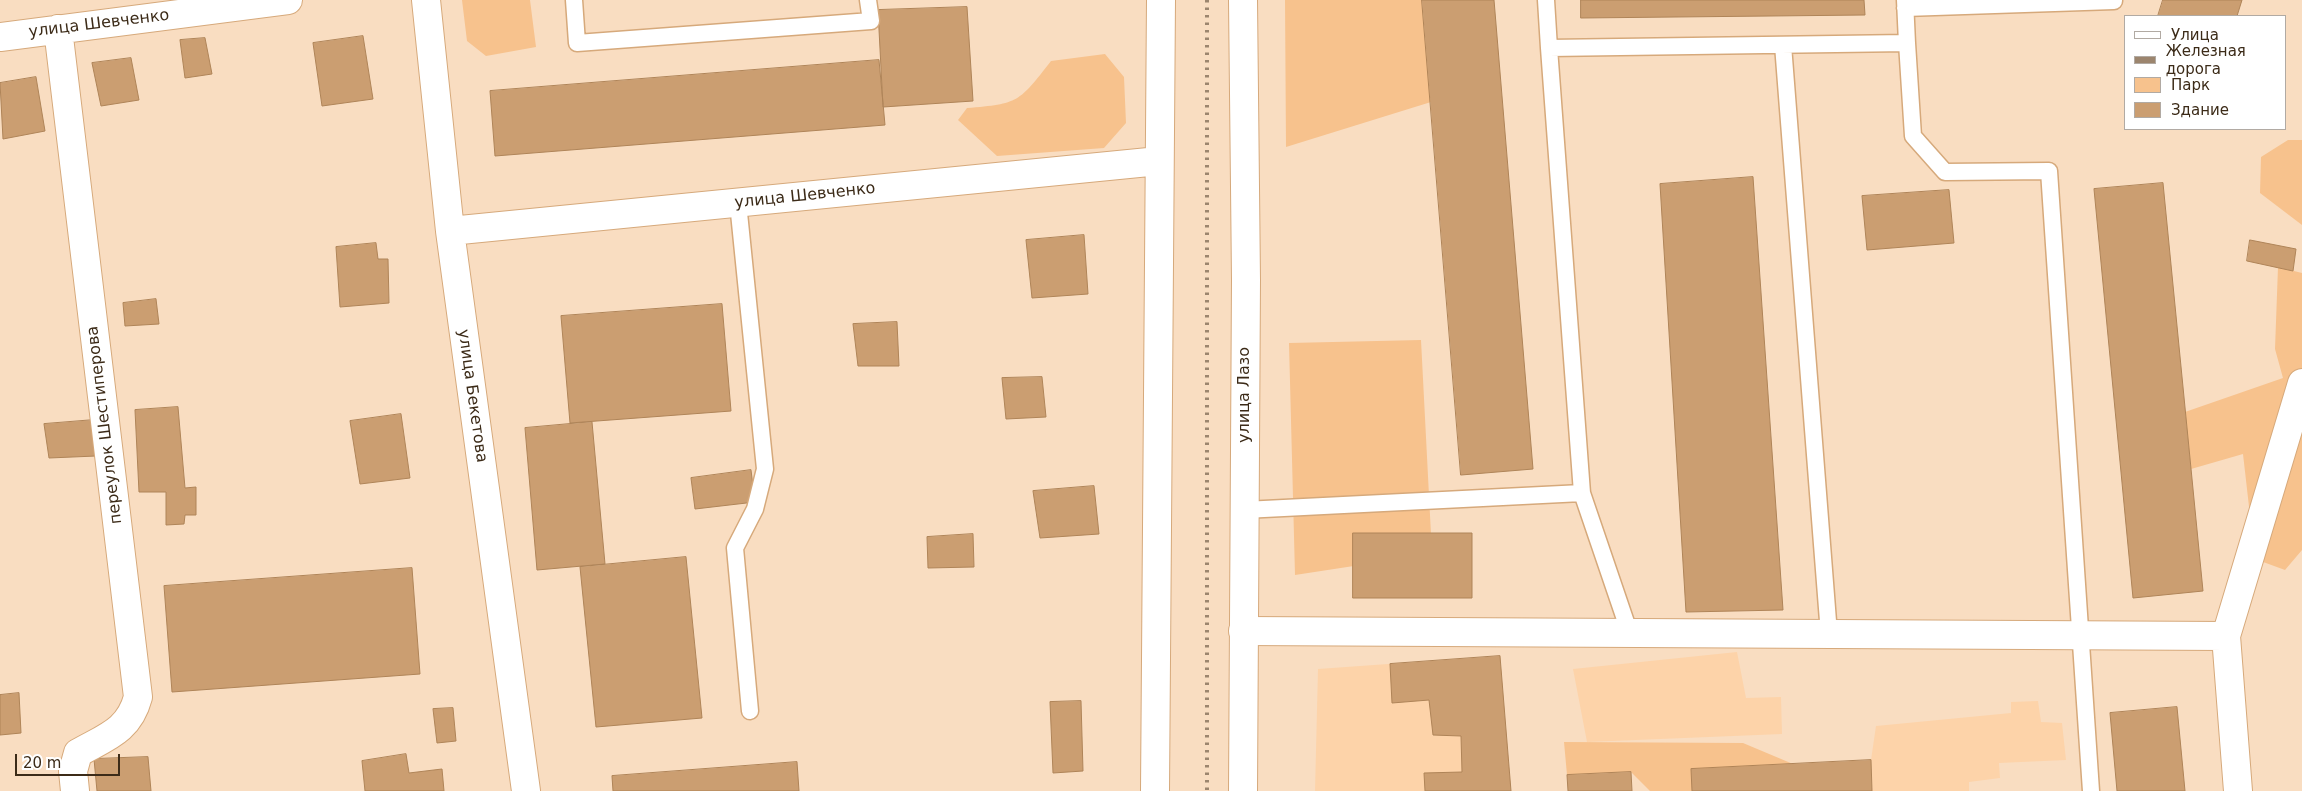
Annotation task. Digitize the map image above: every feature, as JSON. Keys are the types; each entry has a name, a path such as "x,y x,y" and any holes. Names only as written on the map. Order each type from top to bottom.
{"street":[{"name":"улица Шевченко","path":"0,37 288,0"},
{"name":"улица Бекетова","path":"426,0 450,232 526,791"},
{"path":"1155,791 1161,0"},
{"name":"улица Лазо","path":"1243,0 1246,270 1243,791"},
{"name":"переулок Шестиперова","path":"58,29 138,697 134,711 125,726 78,753 73,771 75,791"},
{"name":"улица Шевченко","path":"450,232 1159,161"},
{"path":"2238,791 2226,636 2302,382"},
{"path":"1243,632 2226,636"}],"lane":[{"path":"574,0 577,43 870,21 868,0"},
{"path":"1546,0 1582,493 1630,634"},
{"path":"2091,791 2049,171 1945,172 1913,136 1905,4 2114,1"},
{"path":"1549,48 1907,43"},
{"path":"1783,44 1829,634"},
{"path":"738,203 765,469 755,509 735,548 750,711"},
{"path":"1244,510 1582,493"}],"shaded area":[{"path":"1737,652 1746,698 1781,697 1782,734 1587,742 1573,669"},
{"path":"1500,656 1511,791 1315,791 1318,669"},
{"path":"2038,701 2041,722 2062,723 2066,760 1999,763 2000,778 1969,782 1969,791 1872,791 1871,760 1876,726 2011,713 2011,702"}],"green space":[{"path":"462,0 530,0 536,47 486,56 467,41"},
{"path":"1285,0 1422,0 1431,102 1286,147"},
{"path":"1105,54 1124,77 1126,123 1104,148 997,156 958,120 967,108 998,105 1017,98 1032,85 1051,61"},
{"path":"2288,140 2302,140 2302,225 2260,193 2261,157"},
{"path":"2278,267 2302,273 2302,550 2285,570 2255,559 2243,454 2191,469 2185,412 2283,378 2275,349"},
{"path":"1421,340 1432,554 1295,575 1289,343"},
{"path":"1564,742 1743,743 1793,764 1692,791 1650,791 1631,772 1567,775"}],"building":[{"path":"1422,0 1494,0 1533,469 1461,475"},
{"path":"1581,0 1864,0 1865,15 1581,18"},
{"path":"2163,0 2242,0 2237,15 2158,15"},
{"path":"967,7 973,101 883,107 878,10"},
{"path":"363,36 373,99 322,106 313,43"},
{"path":"205,38 212,74 185,78 180,40"},
{"path":"131,58 139,100 101,106 92,63"},
{"path":"879,60 885,125 495,156 490,91"},
{"path":"36,77 45,131 3,139 0,83"},
{"path":"1753,177 1783,610 1686,612 1660,184"},
{"path":"2163,183 2203,591 2133,598 2094,189"},
{"path":"1949,190 1954,243 1867,250 1862,196"},
{"path":"1084,235 1088,294 1032,298 1026,240"},
{"path":"2250,240 2296,249 2293,271 2247,261"},
{"path":"376,243 378,259 388,259 389,303 340,307 336,247"},
{"path":"156,299 159,324 125,326 123,303"},
{"path":"722,304 731,411 570,423 561,316"},
{"path":"897,322 899,366 858,366 853,324"},
{"path":"1042,377 1046,417 1006,419 1002,378"},
{"path":"178,407 185,488 196,487 196,515 185,515 184,524 166,525 166,492 139,492 135,410"},
{"path":"401,414 410,478 360,484 350,421"},
{"path":"94,420 96,456 49,458 44,424"},
{"path":"592,422 605,564 537,570 525,428"},
{"path":"751,470 755,502 695,509 691,478"},
{"path":"1094,486 1099,534 1040,538 1033,491"},
{"path":"1353,533 1472,533 1472,598 1353,598"},
{"path":"973,534 974,567 928,568 927,537"},
{"path":"686,557 702,718 596,727 580,567"},
{"path":"412,568 420,674 172,692 164,586"},
{"path":"1500,656 1511,791 1425,791 1424,773 1462,772 1461,736 1433,735 1429,700 1392,703 1390,664"},
{"path":"19,693 21,733 0,735 0,695"},
{"path":"1081,701 1083,771 1053,773 1050,702"},
{"path":"2177,707 2185,791 2117,791 2110,713"},
{"path":"453,708 456,741 437,743 433,709"},
{"path":"406,754 409,773 442,769 444,791 365,791 362,761"},
{"path":"148,757 151,791 97,791 94,759"},
{"path":"1871,760 1872,791 1692,791 1691,769"},
{"path":"797,762 799,791 613,791 612,776"},
{"path":"1631,772 1632,791 1568,791 1567,775"}],"railway":[{"path":"1207,0 1207,791"}]}
